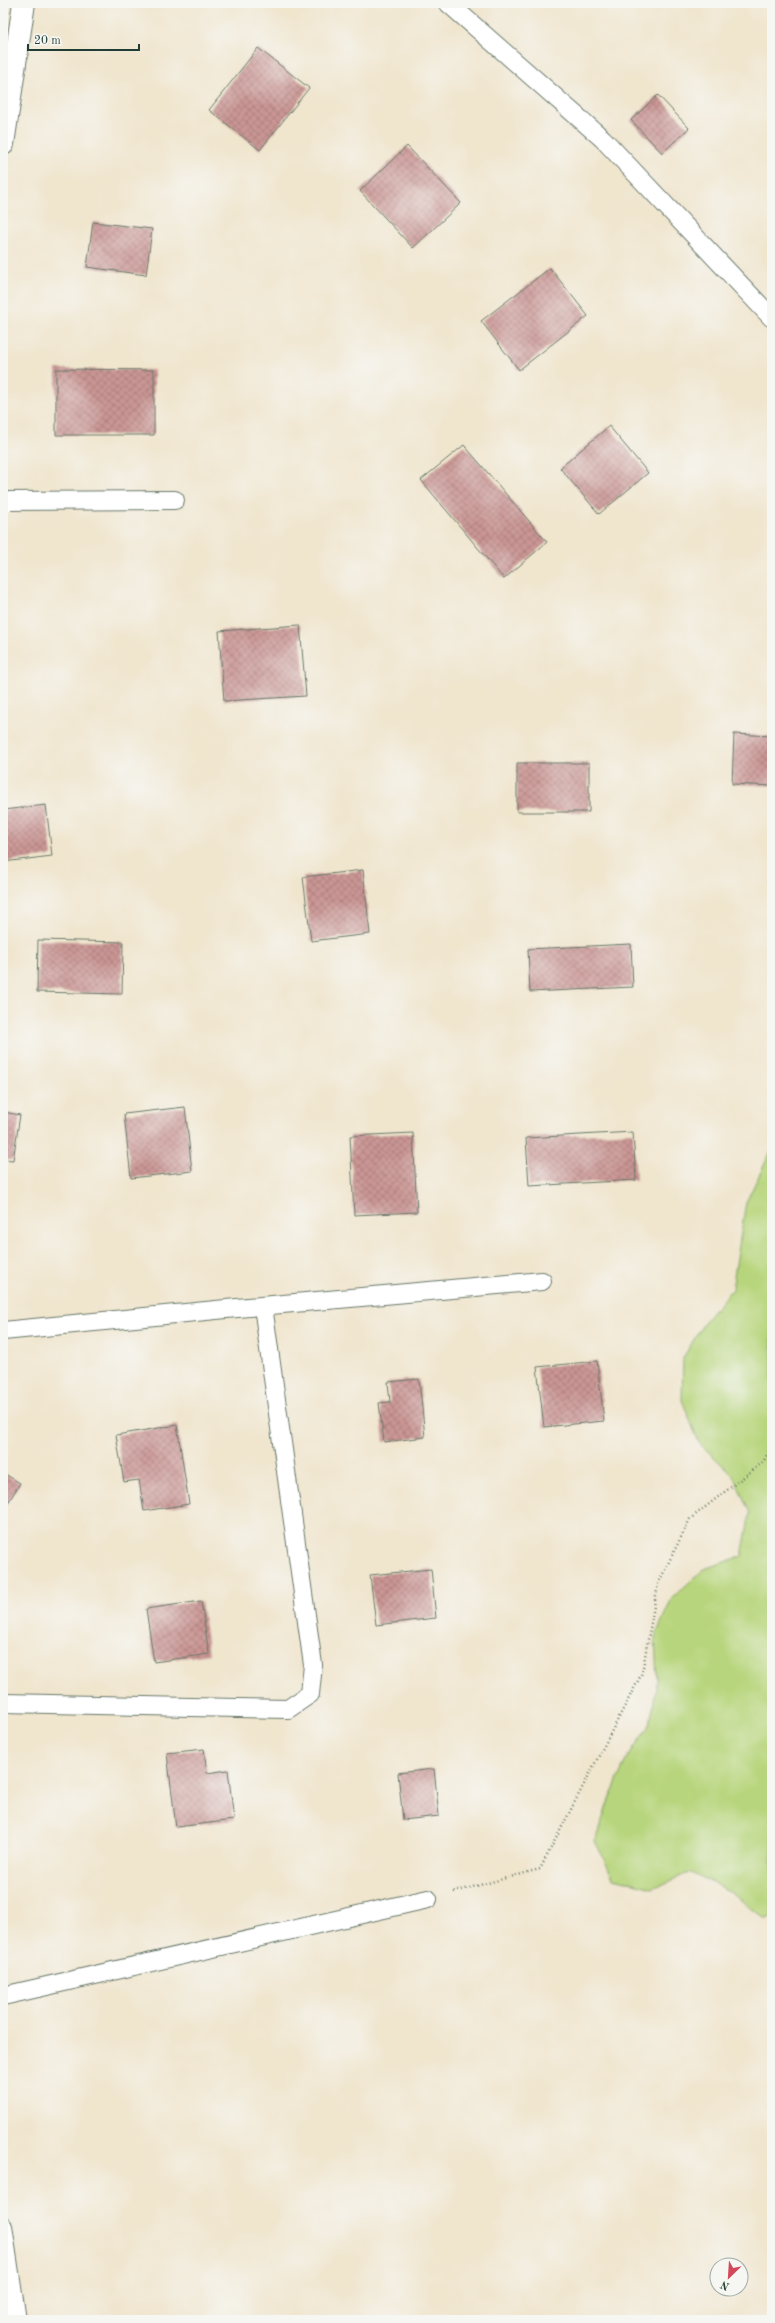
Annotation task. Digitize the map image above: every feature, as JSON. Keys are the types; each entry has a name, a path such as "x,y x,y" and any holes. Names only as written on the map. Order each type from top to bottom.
{"street":[{"path":"3,144 6,98 24,3"}],"lane":[{"path":"448,3 603,139 772,318"},
{"path":"3,501 175,500"},
{"path":"3,1331 263,1306 542,1282"},
{"path":"3,1703 288,1709 310,1694 313,1665 263,1306"},
{"path":"3,1996 428,1899"},
{"path":"3,2226 17,2320"}],"path":[{"path":"428,1899 540,1869 642,1673 658,1584 690,1519 762,1462 772,1446"}],"green space":[{"path":"772,1149 772,1917 764,1918 729,1891 691,1872 653,1888 613,1878 595,1841 610,1797 627,1758 650,1724 657,1682 655,1637 672,1598 704,1569 742,1556 750,1513 733,1475 699,1443 682,1400 683,1358 705,1321 732,1289 746,1202"}],"building":[{"path":"258,48 309,88 260,150 209,110"},
{"path":"658,95 689,128 662,153 631,120"},
{"path":"407,146 461,203 413,248 360,191"},
{"path":"93,222 152,229 146,275 87,267"},
{"path":"550,268 588,316 519,370 481,321"},
{"path":"56,369 154,370 154,435 56,435"},
{"path":"609,426 648,473 599,514 560,468"},
{"path":"464,445 547,542 504,579 421,480"},
{"path":"300,625 306,696 224,701 219,631"},
{"path":"734,734 772,736 772,786 732,784"},
{"path":"517,763 589,763 589,812 517,812"},
{"path":"46,805 52,856 3,862 3,810"},
{"path":"363,870 370,934 311,941 303,877"},
{"path":"38,940 123,942 122,994 37,992"},
{"path":"631,944 633,987 530,992 528,949"},
{"path":"185,1107 192,1171 131,1178 124,1114"},
{"path":"3,1112 20,1115 13,1160 3,1159"},
{"path":"633,1132 636,1180 529,1186 526,1138"},
{"path":"413,1133 417,1212 354,1215 350,1136"},
{"path":"597,1361 604,1421 544,1427 537,1367"},
{"path":"419,1379 425,1437 384,1442 379,1403 390,1402 388,1382"},
{"path":"177,1425 189,1504 144,1511 139,1480 124,1482 116,1435"},
{"path":"3,1473 20,1483 3,1511"},
{"path":"431,1569 436,1618 376,1625 370,1575"},
{"path":"201,1601 209,1654 154,1662 146,1609"},
{"path":"204,1749 207,1773 228,1770 234,1820 176,1827 167,1753"},
{"path":"434,1769 439,1816 403,1820 398,1773"}]}
